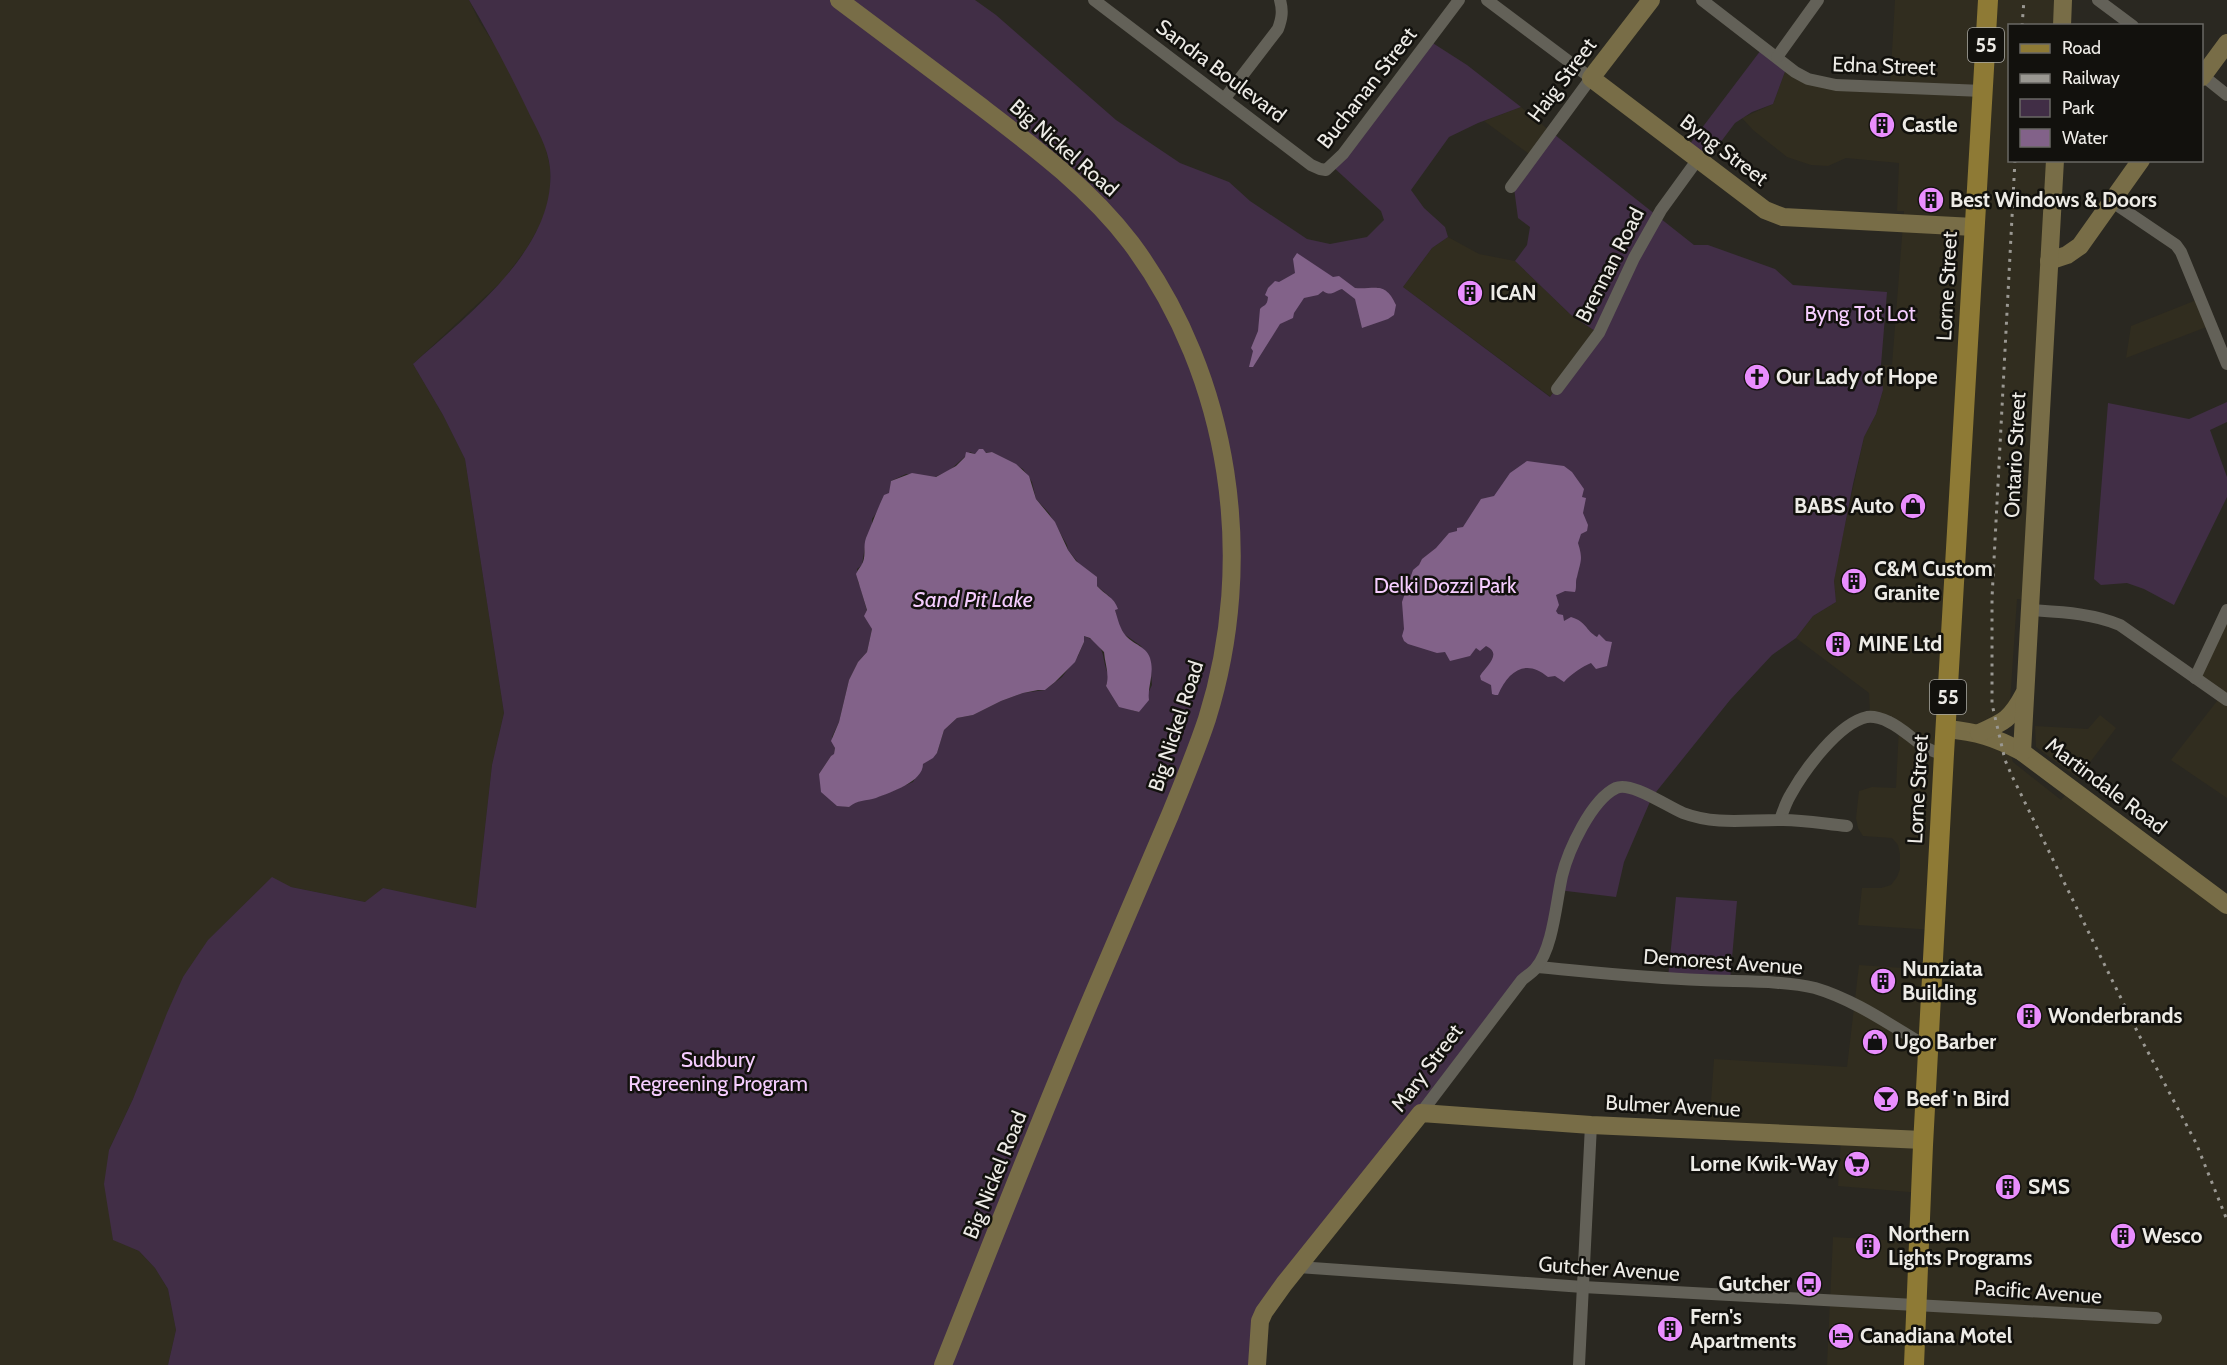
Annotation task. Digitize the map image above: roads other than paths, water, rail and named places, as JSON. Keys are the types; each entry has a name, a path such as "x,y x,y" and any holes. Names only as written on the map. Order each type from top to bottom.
{"main road":[{"name":"Lorne Street","path":"1914,1365 1923,1140 1988,0"}],"street":[{"name":"Big Nickel Road","path":"839,0 1038,150 1088,194 1146,264 1176,316 1204,380 1222,452 1231,533 1231,596 1227,628 1221,664 1207,719 1146,872 1065,1060 943,1365"},
{"name":"Sandra Boulevard","path":"1094,0 1311,165 1326,170"},
{"path":"1225,98 1278,29 1282,18 1280,0"},
{"name":"Buchanan Street","path":"1326,170 1343,154 1459,0"},
{"name":"Byng Street","path":"1487,0 1765,210 1783,217 1974,227"},
{"name":"Haig Street","path":"1510,187 1651,0"},
{"name":"Edna Street","path":"1702,0 1795,72 1821,83 1983,91"},
{"path":"1777,57 1818,0"},
{"path":"2062,24 2063,0"},
{"path":"2098,0 2130,24"},
{"path":"2203,75 2227,43"},
{"path":"2203,77 2227,95"},
{"name":"Brennan Road","path":"1557,389 1599,333 1634,258 1660,210 1698,159"},
{"name":"Ontario Street","path":"2022,752 2055,162"},
{"path":"2049,261 2074,252 2140,162"},
{"path":"2111,201 2176,245 2181,252 2227,364"},
{"path":"2030,610 2079,614 2109,620 2120,625 2227,700"},
{"path":"2195,678 2227,610"},
{"path":"1979,733 2010,717 2027,687"},
{"path":"1847,826 1780,820 1790,795 1805,773 1829,743 1856,720 1870,716 1888,721 1931,752 1944,754"},
{"name":"Martindale Road","path":"1946,729 1991,736 2022,752 2227,905"},
{"name":"Mary Street","path":"1257,1365 1260,1321 1264,1312 1421,1113 1522,980 1537,967 1547,947 1563,870 1593,811 1616,788 1624,786 1676,810 1700,818 1721,822 1780,820"},
{"name":"Demorest Avenue","path":"1537,967 1813,988 1857,1006 1929,1048"},
{"name":"Bulmer Avenue","path":"1421,1113 1591,1125 1923,1140"},
{"path":"1579,1365 1591,1125"},
{"name":"Gutcher Avenue","path":"1298,1267 1583,1287 1918,1304"},
{"name":"Pacific Avenue","path":"1918,1304 2156,1318"}],"water":[{"path":"1297,253 1333,277 1339,276 1355,288 1379,288 1388,292 1396,305 1394,315 1362,328 1355,299 1342,289 1331,294 1323,291 1318,295 1304,298 1293,318 1280,324 1253,367 1249,367 1253,351 1251,348 1258,331 1260,309 1268,300 1265,295 1275,281 1279,282 1295,273 1293,259"},
{"name":"Sand Pit Lake","path":"979,449 983,449 986,453 992,452 1016,464 1029,476 1036,499 1055,522 1068,550 1076,561 1097,577 1097,586 1118,609 1115,610 1124,633 1148,654 1152,669 1149,700 1139,712 1119,707 1106,686 1104,652 1090,638 1084,636 1084,642 1075,662 1045,690 1023,693 973,715 957,718 944,730 937,753 923,764 922,770 912,781 890,793 858,802 849,807 837,806 821,792 819,774 834,754 835,748 831,741 839,722 849,680 858,662 867,652 872,629 864,616 867,610 856,574 864,559 866,538 884,495 889,493 891,481 912,473 936,477 956,466 965,457 966,452 975,454"},
{"path":"1527,461 1564,466 1572,472 1584,489 1582,497 1586,498 1583,513 1588,525 1587,531 1581,534 1578,543 1581,560 1576,579 1576,590 1556,595 1559,605 1556,611 1563,615 1564,621 1571,617 1576,619 1597,637 1599,634 1606,641 1612,642 1607,666 1596,669 1591,663 1564,682 1555,676 1548,677 1540,671 1525,668 1512,674 1498,695 1495,695 1492,694 1491,685 1481,680 1480,676 1492,660 1491,649 1486,646 1480,651 1476,648 1470,656 1450,661 1445,652 1437,653 1408,644 1402,636 1404,629 1402,602 1413,570 1422,559 1449,533 1463,527 1481,499 1494,496 1510,473"}],"railway":[{"path":"2022,24 2024,0"},
{"path":"2015,162 1992,598 1992,704 2005,760 2012,776 2139,1035 2196,1143 2227,1220"}],"place":[{"name":"Castle","path":"1882,125"},
{"name":"Best Windows & Doors","path":"1931,200"},
{"name":"ICAN","path":"1470,293"},
{"name":"Our Lady of Hope","path":"1757,377"},
{"name":"BABS Auto","path":"1913,506"},
{"name":"C&M Custom Granite","path":"1854,581"},
{"name":"MINE Ltd","path":"1838,644"},
{"name":"Nunziata Building","path":"1883,981"},
{"name":"Wonderbrands","path":"2029,1016"},
{"name":"Ugo Barber","path":"1875,1042"},
{"name":"Beef 'n Bird","path":"1886,1099"},
{"name":"Lorne Kwik-Way","path":"1857,1164"},
{"name":"SMS","path":"2008,1187"},
{"name":"Wesco","path":"2123,1236"},
{"name":"Northern Lights Programs","path":"1868,1246"},
{"name":"Gutcher","path":"1809,1284"},
{"name":"Fern's Apartments","path":"1670,1329"},
{"name":"Canadiana Motel","path":"1841,1336"}],"park label":[{"name":"Byng Tot Lot","path":"1860,314"},
{"name":"Delki Dozzi Park","path":"1445,586"},
{"name":"Sudbury Regreening Program","path":"718,1072"}]}
